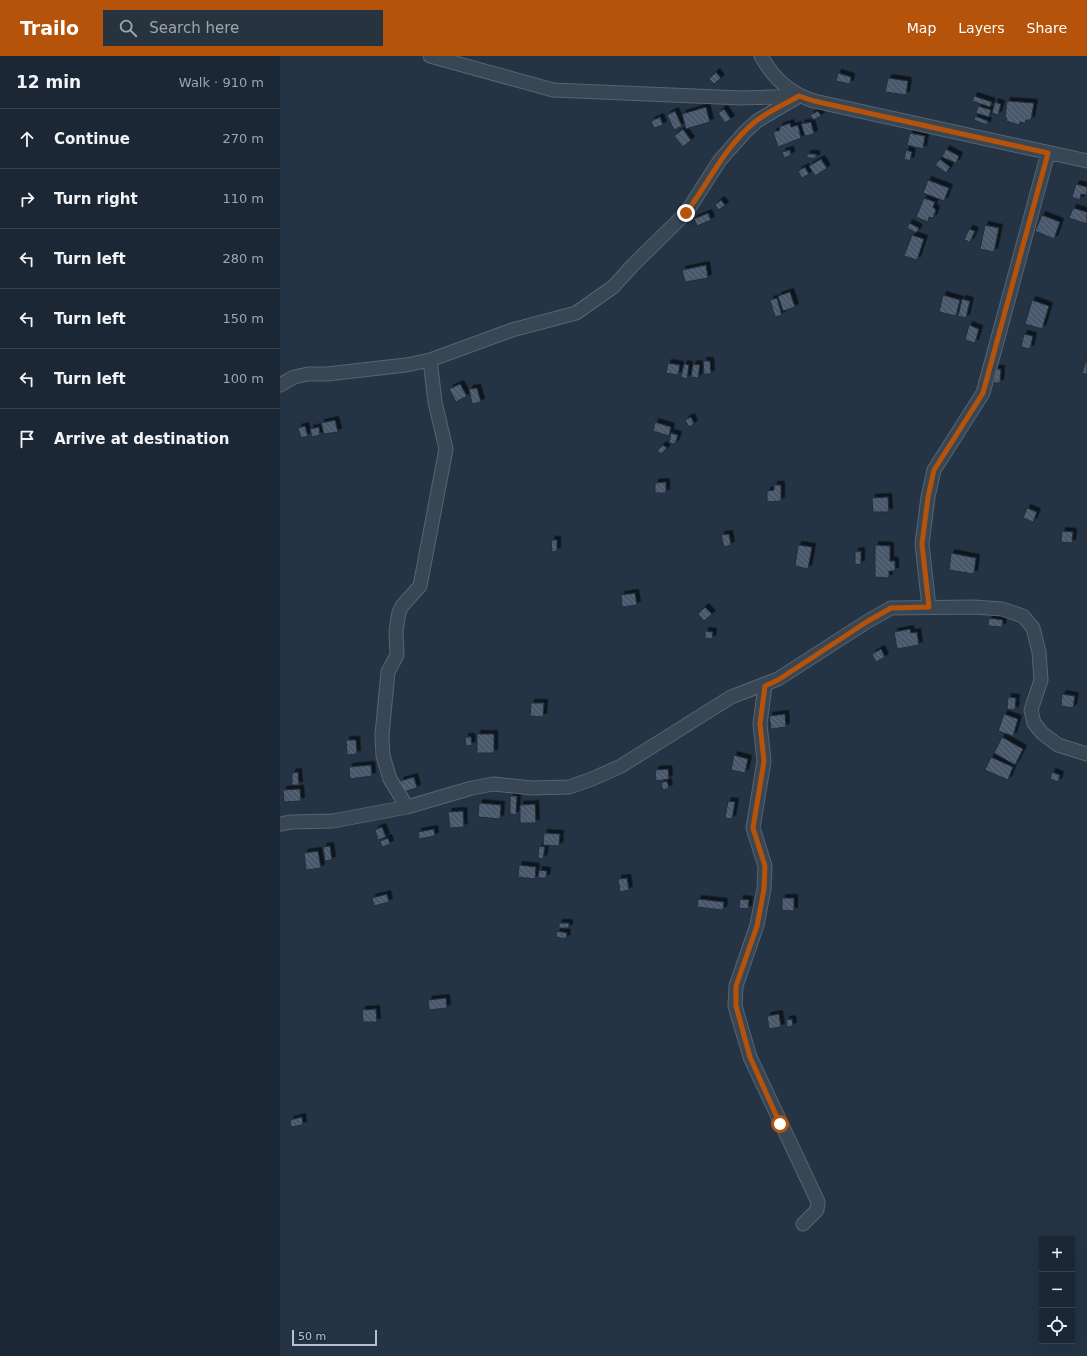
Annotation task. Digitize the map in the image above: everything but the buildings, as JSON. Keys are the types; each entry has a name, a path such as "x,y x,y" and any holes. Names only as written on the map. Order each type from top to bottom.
{"street":[{"path":"430,56 553,90 742,98 799,96"},
{"path":"761,56 765,64 787,88 799,96 814,101 1087,161"},
{"path":"280,385 294,377 308,374 327,374 406,365 430,360 512,330 576,313 614,287 633,265 686,213 720,160 745,132 757,121 799,96"},
{"path":"929,607 922,544 928,497 934,470 983,393 1048,153"},
{"path":"407,807 390,779 382,756 382,735 388,672 397,655 396,631 399,612 402,606 420,586 446,450 435,402 430,360"},
{"path":"280,824 291,822 333,821 407,807 472,788 493,784 532,788 569,787 592,779 620,766 731,697 765,686 778,680 868,621 891,608 929,607 1002,609 1023,616 1034,628 1039,652 1041,680 1031,710 1034,723 1042,733 1058,745 1087,754"},
{"path":"765,686 760,724 764,761 753,828 765,866 764,889 757,926 736,986 736,1006 750,1057 818,1202 817,1210 803,1224"}],"route":[{"path":"686,213 720,160 745,132 757,121 799,96 814,101 1048,153 983,393 934,470 928,497 922,544 929,607 891,608 868,621 778,680 765,686 760,724 764,761 753,828 757,844 763,855 765,866 764,889 757,926 742,965 736,986 736,1006 750,1057 780,1124"}]}
